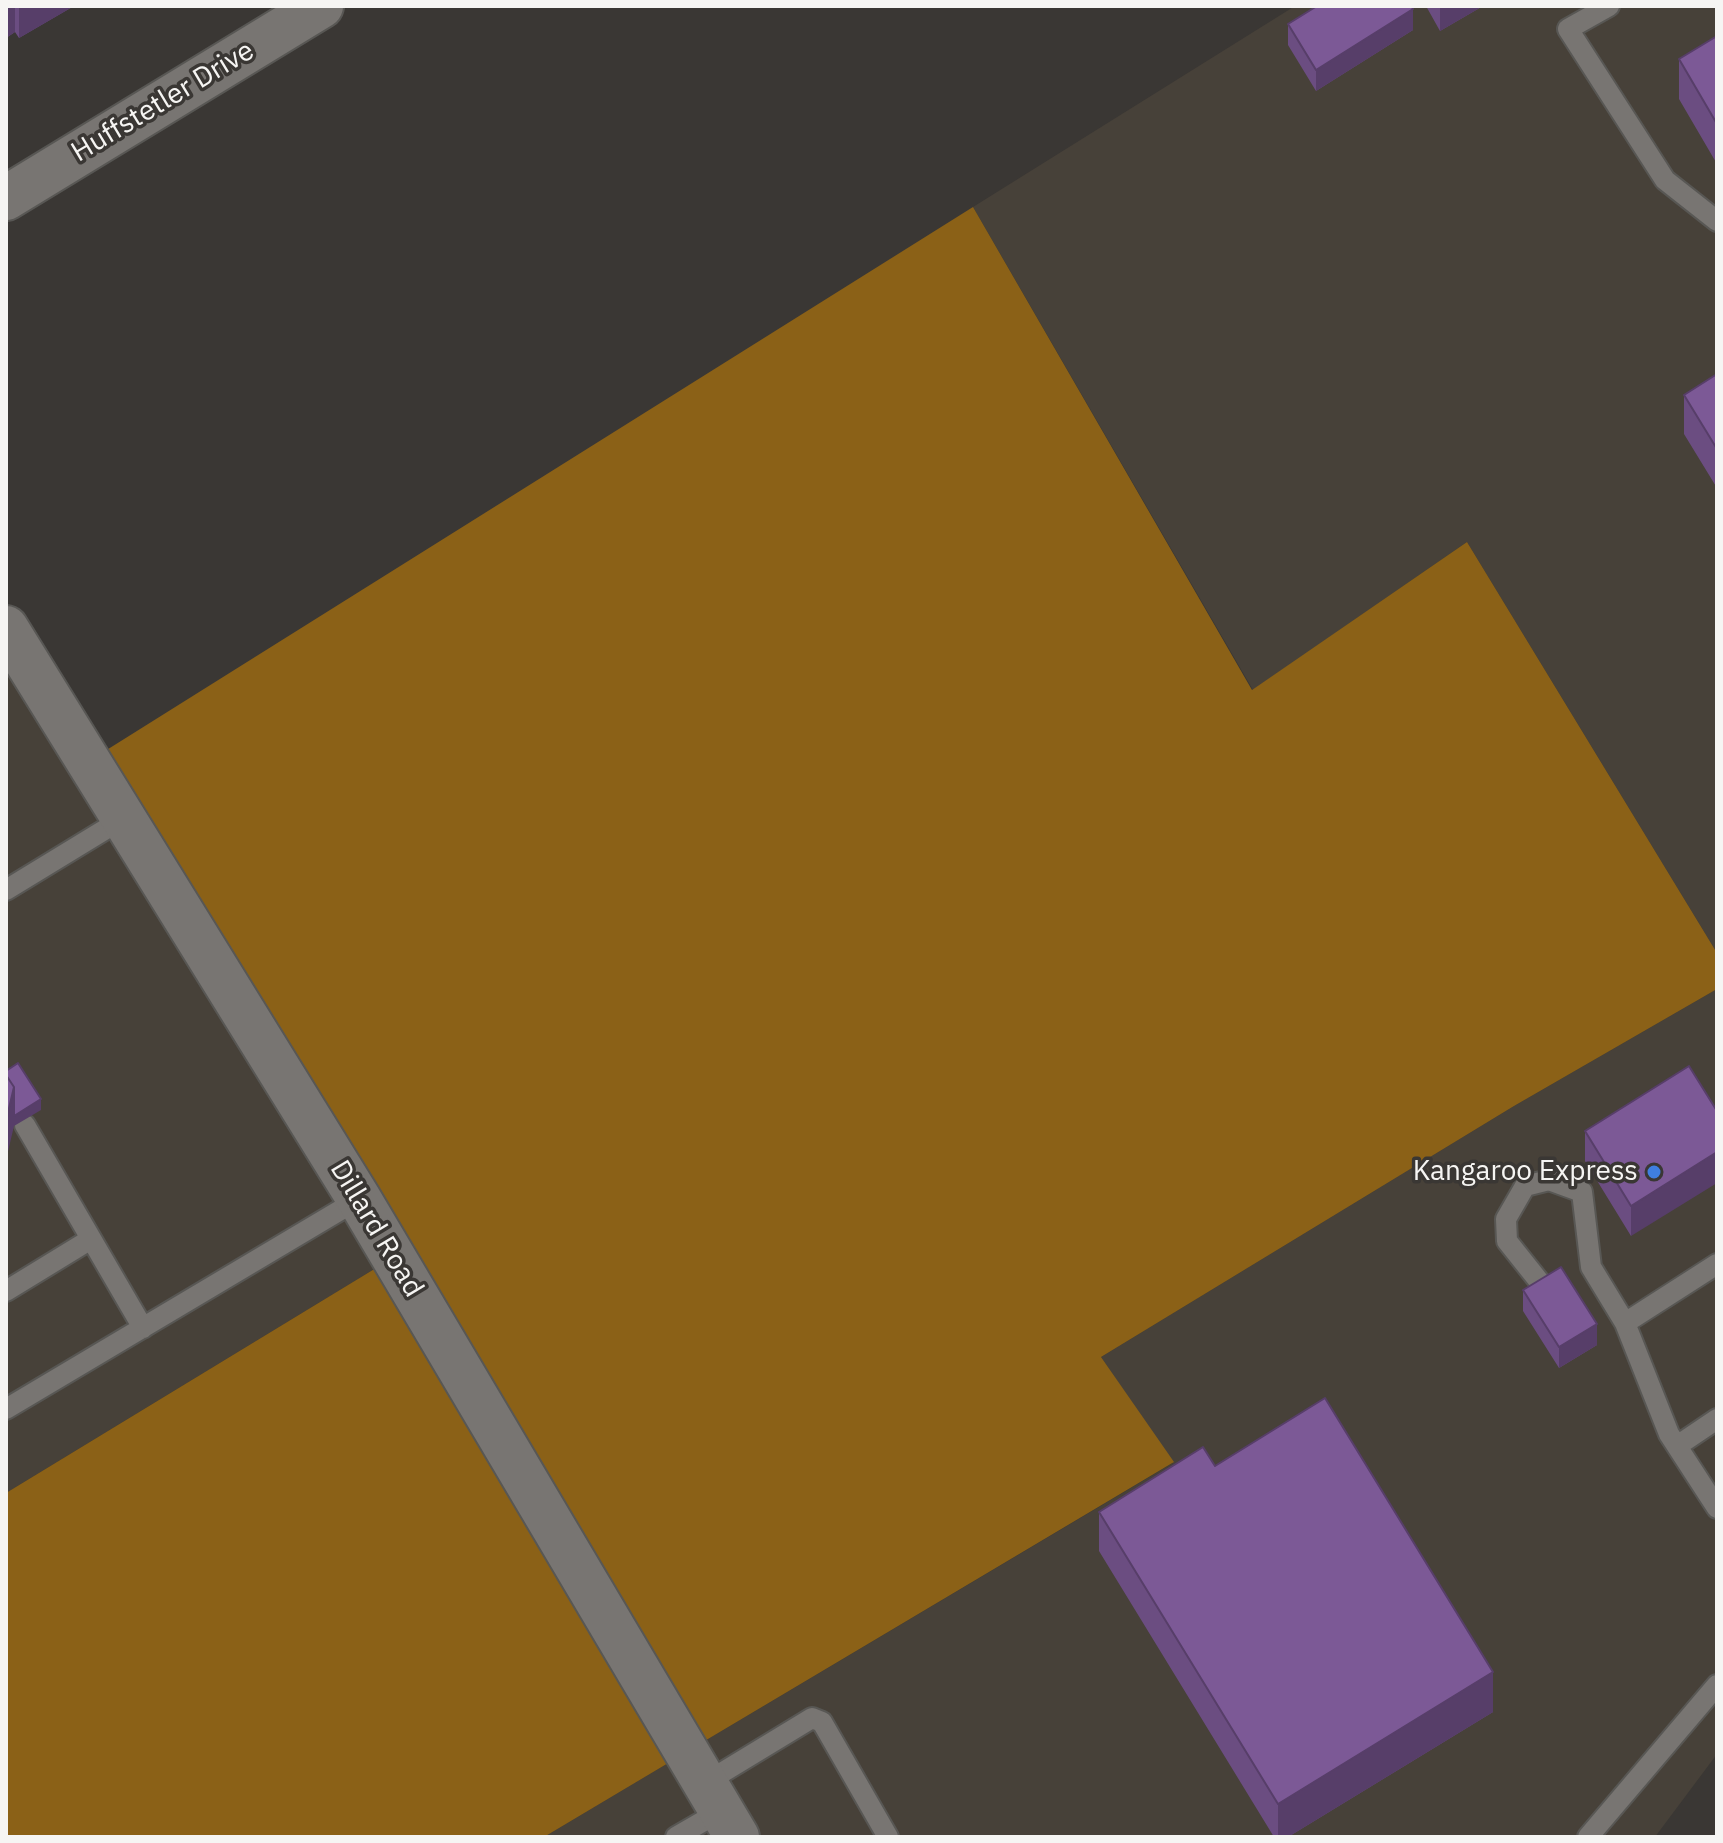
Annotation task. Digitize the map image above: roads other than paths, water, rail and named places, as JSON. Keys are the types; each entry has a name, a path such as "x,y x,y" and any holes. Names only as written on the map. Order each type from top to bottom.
{"street":[{"name":"Huffstetler Drive","path":"6,198 321,6"},
{"name":"Dillard Road","path":"6,628 359,1199 721,1810"}],"lane":[{"path":"1609,6 1568,29 1665,180 1717,221"},
{"path":"6,890 124,818"},
{"path":"25,1125 143,1328"},
{"path":"1542,1285 1507,1241 1506,1219 1525,1186 1549,1180 1582,1192 1591,1267 1625,1323 1669,1434 1717,1508"},
{"path":"6,1409 359,1199"},
{"path":"6,1291 91,1239"},
{"path":"1625,1323 1717,1264"},
{"path":"1677,1446 1717,1419"},
{"path":"1588,1837 1717,1685"},
{"path":"676,1837 721,1810 812,1718 822,1722 888,1837"}],"place":[{"name":"Kangaroo Express","path":"1654,1172"}]}
